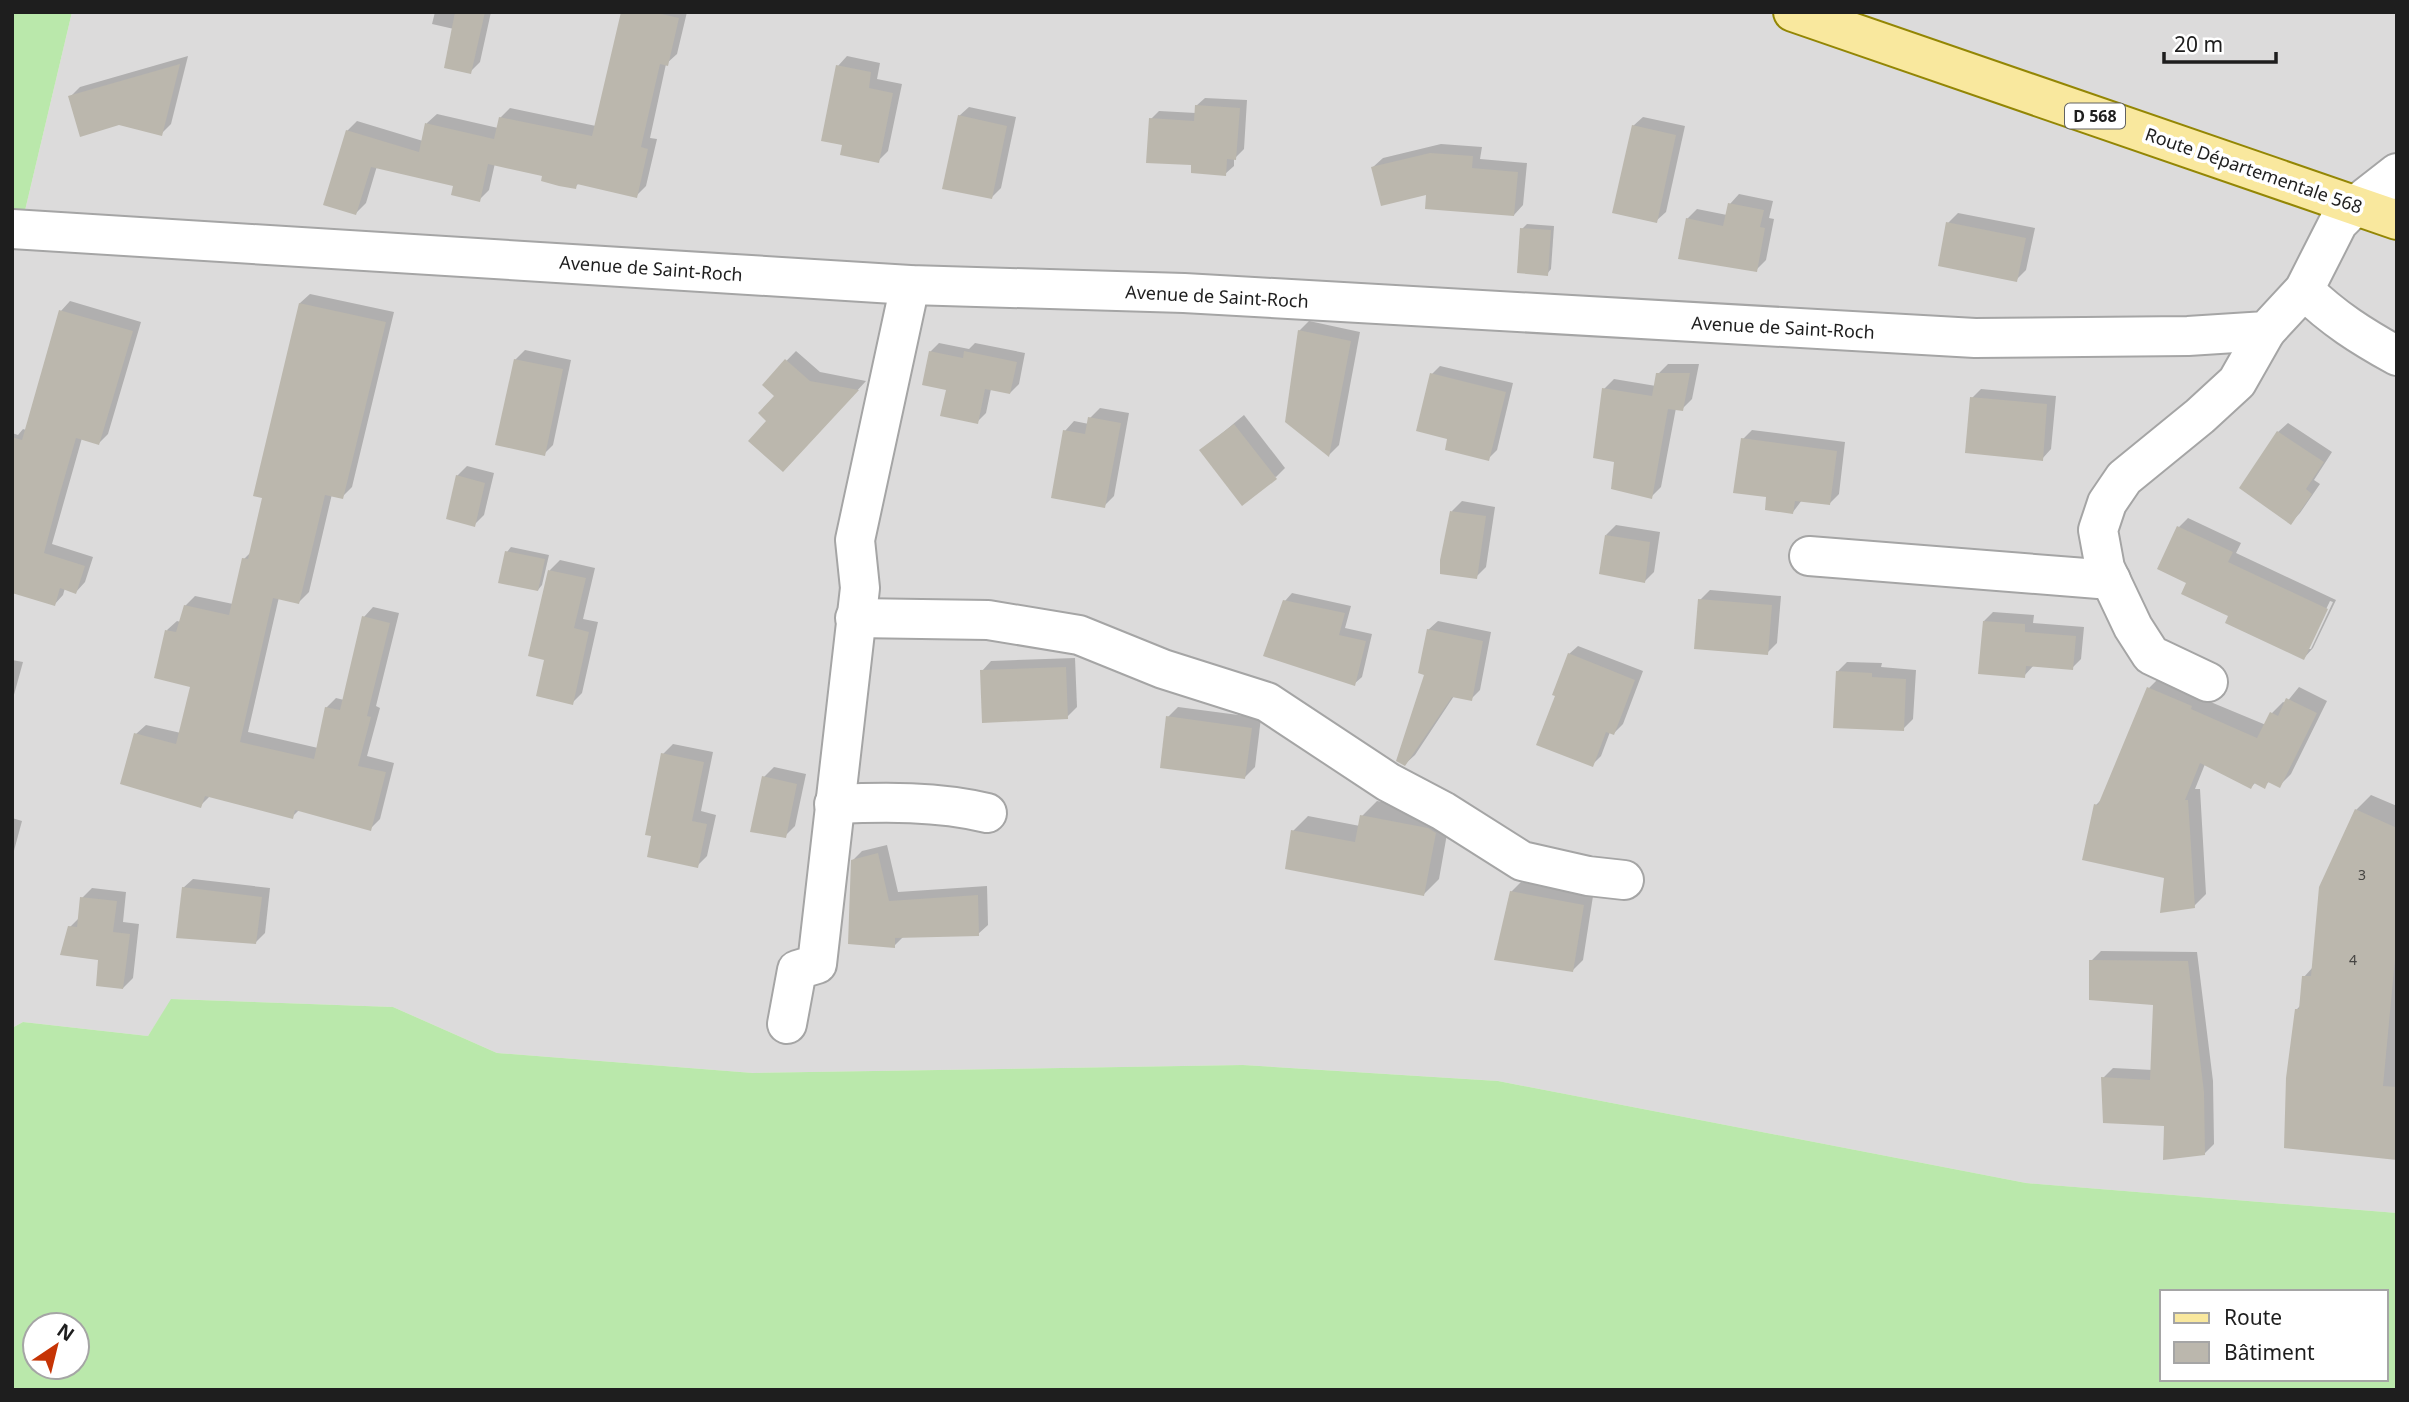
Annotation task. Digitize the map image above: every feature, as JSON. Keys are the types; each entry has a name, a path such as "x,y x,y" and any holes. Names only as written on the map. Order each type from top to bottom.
{"main road":[{"name":"Route Départementale 568","path":"1793,12 2384,213"}],"street":[{"path":"2208,682 2151,655 2133,627 2105,568 2098,530 2107,503 2124,478 2237,382 2266,331 2304,290 2338,223 2384,213 2397,173"},
{"name":"Avenue de Saint-Roch","path":"12,229 910,285 1184,293 1975,338 2188,336 2266,331"},
{"path":"788,1024 797,970 817,964 860,588 855,540 910,285"},
{"path":"2304,290 2327,313 2356,334 2397,356"},
{"path":"1809,556 2111,580"},
{"path":"855,618 988,620 1079,635 1163,669 1266,702 1388,782 1443,811 1522,861 1588,876 1624,880"},
{"path":"834,804 881,802 957,806 987,813"}],"shaded area":[{"path":"72,12 2397,12 2397,1213 2026,1183 1498,1081 1243,1065 753,1073 497,1053 393,1007 172,999 148,1036 23,1022 12,1028 12,240 18,240"}],"green space":[{"path":"12,12 72,12 18,240 12,240"},
{"path":"171,999 393,1007 497,1053 753,1073 1243,1065 1498,1081 2026,1183 2397,1213 2397,1390 12,1390 12,1028 23,1022 148,1036"}],"building":[{"path":"455,12 485,12 471,74 444,68"},
{"path":"621,12 653,12 679,18 668,66 660,64 641,147 648,149 637,198 577,184 576,189 559,186 541,181 542,176 488,164 480,202 451,195 453,186 371,167 356,215 323,205 346,130 419,152 425,123 494,139 499,117 592,136"},
{"path":"180,64 162,136 119,125 80,137 68,96"},
{"path":"836,65 871,72 869,88 893,93 879,163 840,155 842,145 821,141"},
{"path":"1195,105 1240,108 1236,160 1227,159 1226,176 1191,173 1191,165 1146,163 1149,118 1194,121"},
{"path":"958,115 1007,126 992,199 942,189"},
{"path":"1632,125 1676,135 1657,223 1612,213"},
{"path":"1430,153 1473,156 1472,168 1518,172 1514,216 1425,209 1426,195 1381,206 1371,167"},
{"path":"1728,203 1764,210 1760,227 1765,228 1757,272 1678,259 1686,218 1723,226"},
{"path":"1946,222 2026,238 2017,282 1938,266"},
{"path":"1520,228 1551,230 1548,276 1517,273"},
{"path":"299,303 386,322 343,499 325,495 299,604 273,598 240,742 314,759 325,707 340,710 362,616 390,623 367,716 371,717 358,766 386,772 371,831 295,810 293,819 205,796 201,808 120,784 134,733 176,744 190,687 154,678 165,630 176,632 184,605 229,615 242,558 248,559 262,498 253,496"},
{"path":"59,310 133,331 99,445 76,438 58,500 44,553 85,566 76,594 60,588 55,606 12,593 12,437 22,440"},
{"path":"1298,330 1351,341 1329,457 1285,422"},
{"path":"929,351 963,358 964,351 1017,362 1010,394 985,389 978,424 940,416 946,390 922,385"},
{"path":"514,359 563,369 545,456 495,445"},
{"path":"785,359 810,381 859,390 783,472 748,441 766,421 758,413 774,396 762,385"},
{"path":"1430,373 1506,392 1489,461 1445,450 1447,439 1416,431"},
{"path":"1656,373 1690,373 1683,411 1668,409 1652,499 1611,489 1614,462 1593,458 1602,388 1652,396"},
{"path":"1970,397 2047,404 2043,461 1965,453"},
{"path":"1088,417 1121,423 1105,508 1051,498 1063,430 1085,434"},
{"path":"1234,424 1277,479 1242,506 1199,450"},
{"path":"2277,431 2324,462 2306,489 2312,494 2291,525 2239,488"},
{"path":"1741,438 1837,451 1830,505 1795,501 1793,514 1765,510 1766,497 1733,493"},
{"path":"456,475 485,483 475,527 446,519"},
{"path":"1450,511 1486,516 1477,579 1440,574 1440,560"},
{"path":"2177,526 2233,552 2228,562 2328,609 2304,660 2225,623 2228,616 2181,594 2186,583 2157,569"},
{"path":"1605,535 1650,542 1645,583 1599,574"},
{"path":"505,551 545,559 538,591 498,583"},
{"path":"548,570 586,578 574,628 589,632 573,705 536,696 544,660 528,656"},
{"path":"1698,599 1772,605 1768,655 1694,649"},
{"path":"1283,600 1345,613 1339,635 1366,641 1355,686 1263,656"},
{"path":"1983,621 2025,624 2025,632 2076,636 2073,670 2026,666 2025,678 1978,674"},
{"path":"1427,629 1483,641 1472,701 1452,697 1405,766 1396,761 1424,675 1418,673"},
{"path":"1568,653 1635,680 1614,735 1606,732 1593,767 1536,745"},
{"path":"1066,667 1068,719 982,723 980,670"},
{"path":"1836,671 1872,673 1872,677 1906,679 1904,731 1833,728"},
{"path":"2147,687 2257,738 2270,712 2278,716 2286,698 2317,713 2280,788 2268,782 2265,789 2254,783 2251,789 2200,763 2185,800 2188,800 2195,908 2160,913 2164,878 2082,860 2094,804 2098,805"},
{"path":"1166,716 1252,728 1245,779 1160,768"},
{"path":"661,753 704,762 692,821 707,824 698,868 647,857 651,836 645,835"},
{"path":"762,776 797,784 786,838 750,832"},
{"path":"2355,809 2397,828 2397,938 2383,1086 2397,1087 2397,1160 2284,1148 2286,1078 2295,1009 2299,1009 2302,976 2311,976 2319,887"},
{"path":"1360,815 1428,828 1436,833 1424,896 1285,869 1291,830 1355,842"},
{"path":"878,853 889,901 978,895 979,936 895,938 895,948 848,944 851,860"},
{"path":"182,887 262,897 256,944 176,938"},
{"path":"1510,891 1584,905 1573,972 1494,960"},
{"path":"80,897 117,901 113,932 130,934 123,989 96,986 98,960 60,955 68,926 77,927"},
{"path":"2089,960 2188,961 2204,1092 2205,1155 2163,1160 2164,1126 2103,1123 2101,1077 2150,1080 2153,1005 2089,1000"}]}
